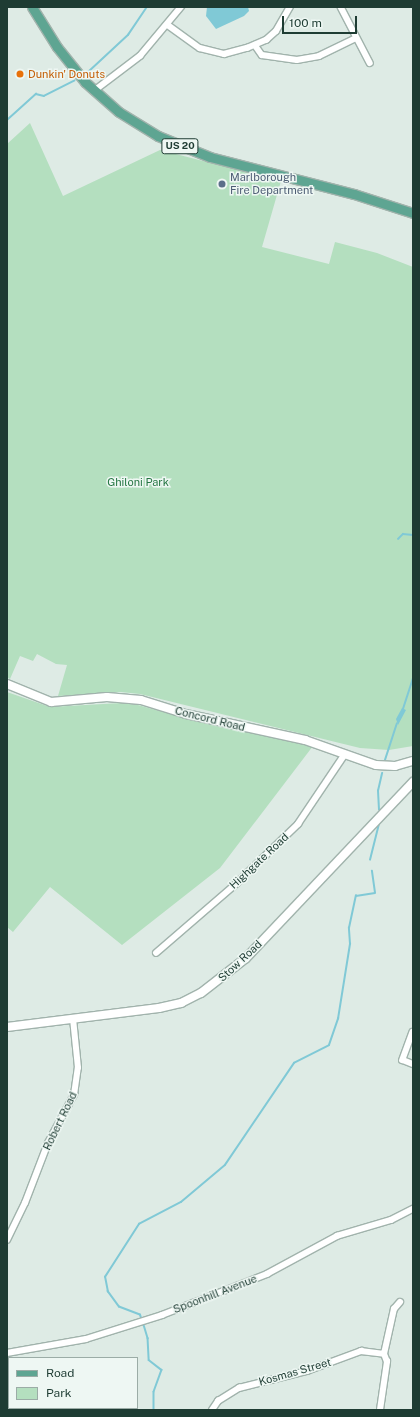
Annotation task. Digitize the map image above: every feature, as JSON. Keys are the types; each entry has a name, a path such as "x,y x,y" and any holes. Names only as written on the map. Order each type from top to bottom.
{"main road":[{"name":"US 20","path":"32,7 70,66 94,91 134,122 173,144 221,160 364,197 413,213"}],"street":[{"path":"94,91 140,56 168,25 181,7"},
{"path":"168,25 187,40 211,52 224,54 255,45 276,31 290,7"},
{"path":"341,7 370,63"},
{"path":"255,45 262,55 297,60 319,56 356,38"},
{"name":"Concord Road","path":"7,684 51,702 107,697 140,700 186,714 305,740 385,766 413,761"},
{"name":"Highgate Road","path":"156,953 236,883 298,824 345,754"},
{"name":"Stow Road","path":"7,1027 170,1006 191,998 211,987 246,958 413,782"},
{"name":"Robert Road","path":"7,1240 25,1203 48,1143 72,1100 78,1068 73,1019"},
{"path":"413,1032 403,1060 413,1064"},
{"name":"Spoonhill Avenue","path":"7,1353 86,1339 162,1315 267,1274 336,1236 391,1220 413,1209"},
{"path":"380,1410 387,1362 384,1354 394,1309 400,1302"},
{"name":"Kosmas Street","path":"212,1410 223,1397 240,1388 307,1371 361,1351 384,1354"}],"green space":[{"name":"Ghiloni Park","path":"30,123 63,196 160,150 281,181 262,247 329,264 335,242 377,253 413,267 413,746 389,750 360,748 140,694 121,692 58,696 67,665 56,664 37,654 33,661 20,656 10,679 7,677 7,144"},
{"path":"7,692 50,707 121,703 138,705 199,722 313,746 220,868 122,945 50,887 13,932 7,927"}],"water":[{"path":"207,7 248,7 249,11 244,16 216,29 206,16"},
{"path":"402,708 406,710 398,725 396,719"}],"waterway":[{"path":"87,73 128,35 147,7"},
{"path":"7,120 36,94 44,96 74,81"},
{"path":"398,539 403,534 413,535"},
{"path":"403,709 413,678"},
{"path":"385,760 397,724"},
{"path":"379,810 378,791 382,773"},
{"path":"370,860 379,823"},
{"path":"141,1318 140,1315 119,1307 108,1292 105,1277 139,1224 181,1202 225,1165 294,1063 329,1045 338,1019 350,944 349,928 356,896 375,893 372,871"},
{"path":"144,1325 148,1338 149,1360 162,1370 154,1392 154,1410"}],"place":[{"name":"Dunkin' Donuts","path":"20,74"},
{"name":"Marlborough Fire Department","path":"222,184"}]}
